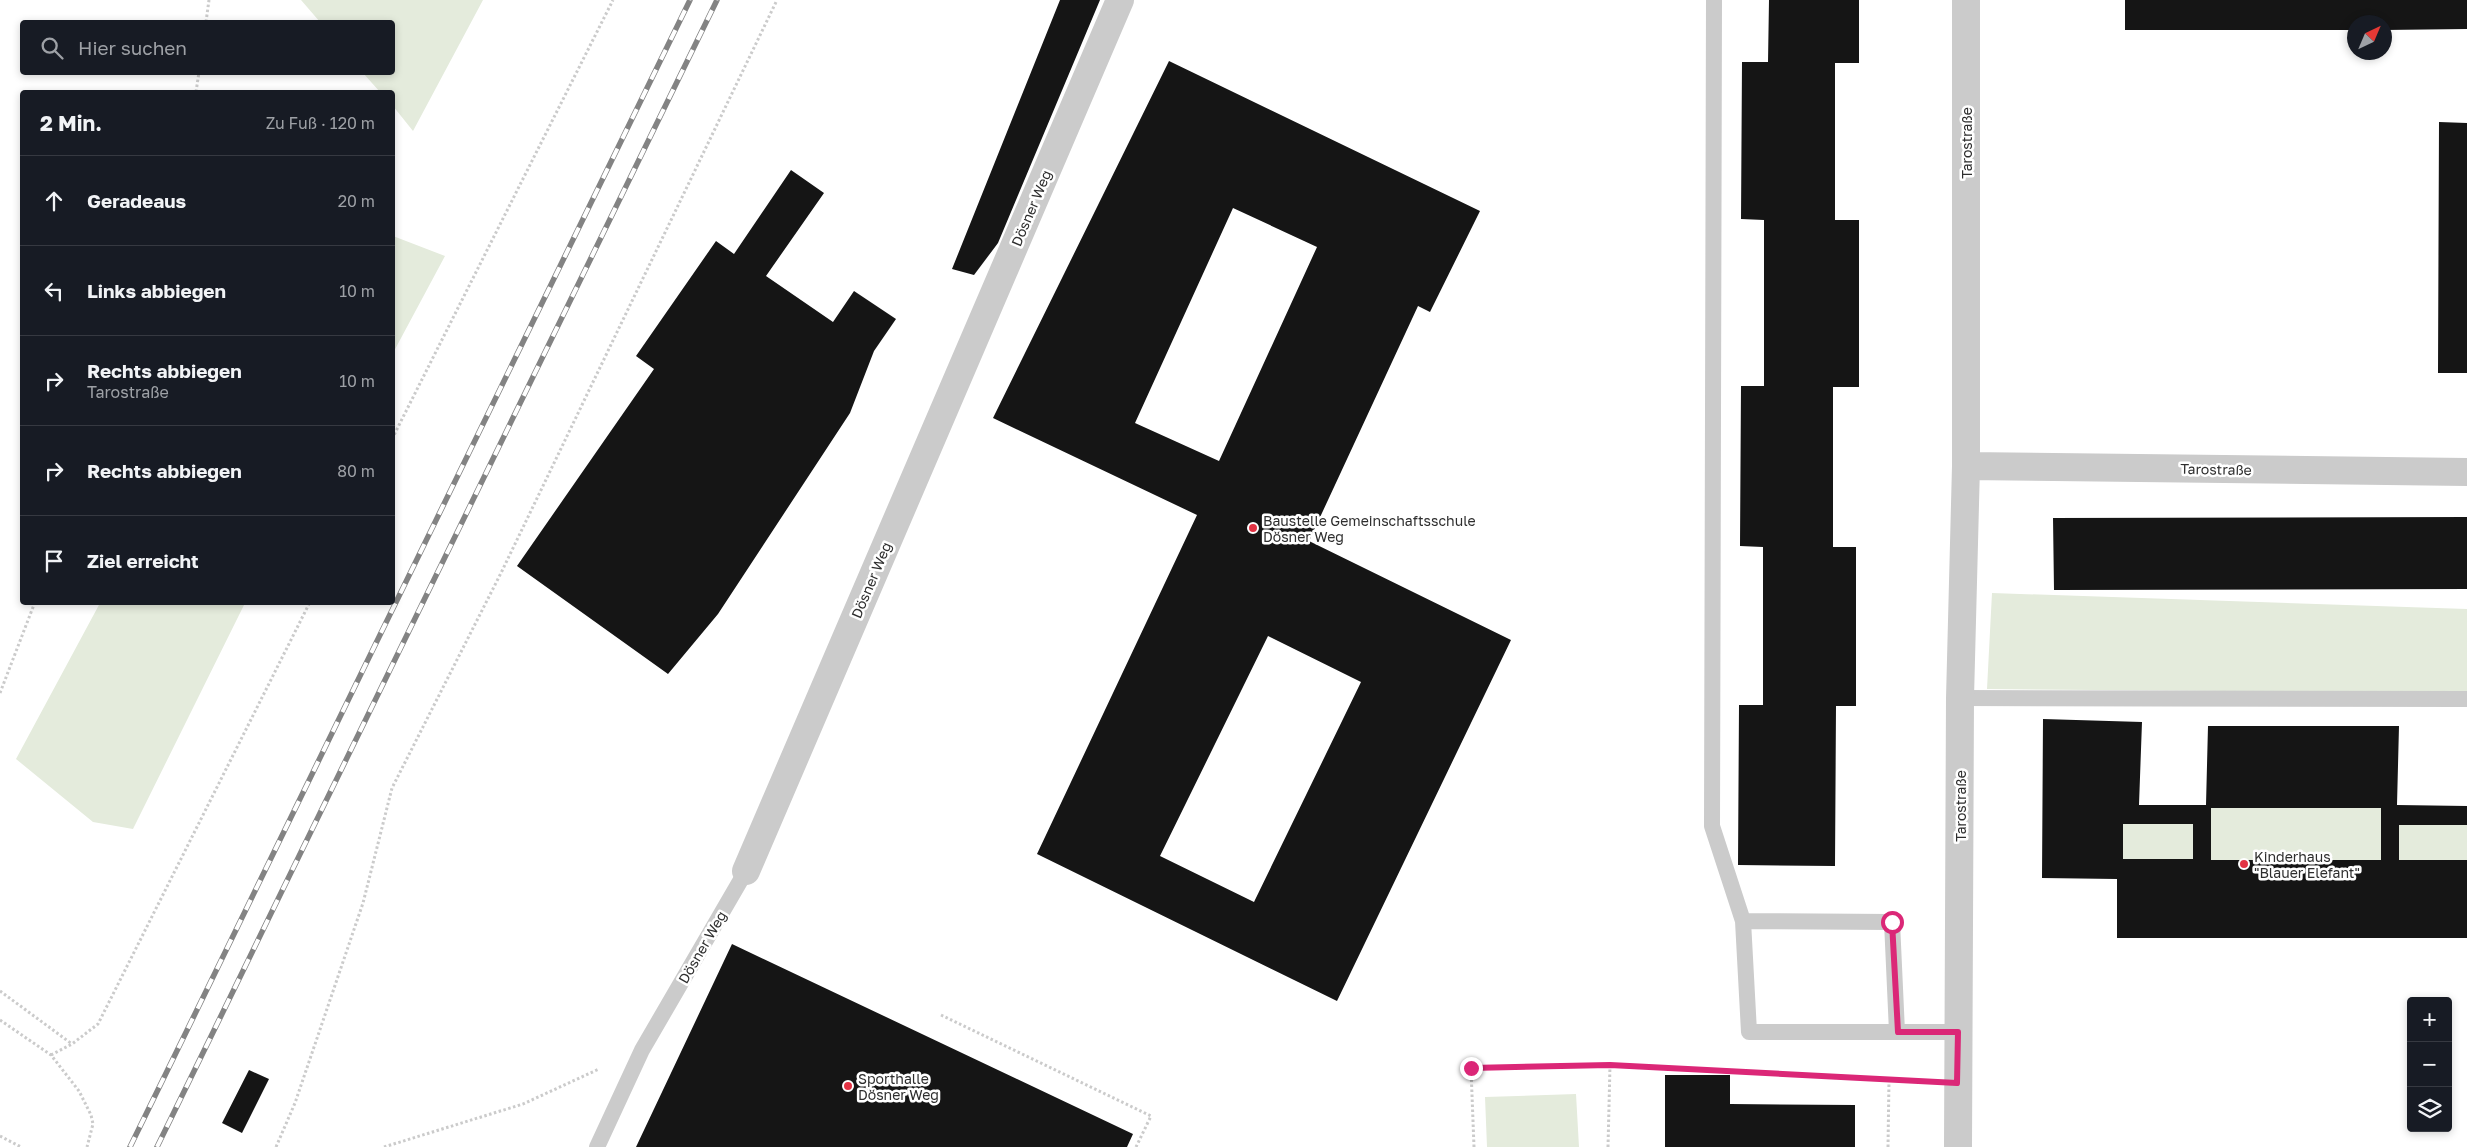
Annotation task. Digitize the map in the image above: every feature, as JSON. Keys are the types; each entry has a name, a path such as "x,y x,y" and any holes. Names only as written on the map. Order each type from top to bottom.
{"street":[{"name":"Dösner Weg","path":"746,872 1120,0"},
{"name":"Tarostraße","path":"1958,1147 1960,698 1966,466 1966,0"},
{"name":"Tarostraße","path":"1966,466 2467,472"}],"lane":[{"path":"1714,0 1712,826 1743,921 1749,1032 1958,1032"},
{"path":"1960,698 2467,699"},
{"name":"Dösner Weg","path":"597,1147 642,1050 746,872"},
{"path":"1743,921 1892,922 1898,1032"}],"path":[{"path":"206,20 209,0"},
{"path":"395,433 613,0"},
{"path":"276,1147 295,1103 363,903 392,788 506,562 777,0"},
{"path":"196,90 199,75"},
{"path":"0,693 34,605"},
{"path":"52,1055 72,1044 98,1024 308,605"},
{"path":"0,991 72,1044"},
{"path":"941,1015 1151,1116 1136,1147"},
{"path":"0,1020 52,1055 79,1091 91,1115 93,1124 87,1147"},
{"path":"384,1147 523,1104 642,1050"},
{"path":"1474,1147 1471,1068 1610,1065 1957,1083"},
{"path":"1608,1147 1610,1065"},
{"path":"1888,1147 1889,1078"},
{"path":"0,1136 21,1147"}],"green space":[{"path":"301,0 483,0 413,131 395,108 395,90 378,90 365,75 395,75 395,20 318,20"},
{"path":"395,237 445,256 395,349"},
{"path":"1992,593 2467,609 2467,693 1987,689"},
{"path":"99,605 244,605 133,829 93,822 16,759"},
{"path":"2211,808 2381,808 2381,860 2211,860"},
{"path":"2123,824 2193,824 2193,859 2123,859"},
{"path":"2399,825 2467,825 2467,860 2399,860"},
{"path":"1576,1094 1579,1147 1487,1147 1485,1097"}],"building":[{"path":"1060,0 1100,0 998,243 974,275 952,269"},
{"path":"1769,0 1859,0 1859,63 1835,63 1835,220 1859,220 1859,387 1833,387 1833,547 1856,547 1856,706 1836,706 1835,866 1738,865 1739,705 1763,705 1763,547 1740,546 1741,386 1764,386 1764,220 1741,219 1742,62 1768,62"},
{"path":"2125,0 2467,0 2467,29 2392,30 2392,15 2347,15 2347,30 2125,30"},
{"name":"Baustelle Gemeinschaftsschule Dösner Weg","path":"1169,61 1480,211 1430,312 1418,306 1309,541 1511,640 1337,1001 1037,854 1197,515 993,418","holes":["1233,208 1317,247 1219,461 1135,423","1268,636 1361,682 1254,902 1160,856"]},
{"path":"2439,122 2467,123 2467,373 2438,373"},
{"path":"791,170 824,193 766,276 833,322 854,291 896,319 874,351 850,413 718,614 668,674 517,566 654,369 636,356 716,241 734,254"},
{"path":"2467,517 2467,589 2054,590 2053,518"},
{"path":"2043,719 2142,722 2139,805 2206,805 2208,726 2399,726 2397,805 2467,806 2467,825 2399,825 2399,860 2467,860 2467,938 2117,938 2117,879 2042,878","holes":["2211,808 2381,808 2381,860 2211,860","2123,824 2193,824 2193,859 2123,859"]},
{"name":"Sporthalle Dösner Weg","path":"732,944 1133,1134 1127,1147 636,1147"},
{"path":"249,1070 269,1079 242,1133 222,1123"},
{"path":"1665,1075 1730,1075 1730,1104 1855,1105 1855,1147 1665,1147"}],"railway":[{"path":"395,604 690,0"},
{"path":"157,1147 717,0"},
{"path":"130,1147 395,605"}],"place":[{"name":"Baustelle Gemeinschaftsschule Dösner Weg","path":"1253,528"},
{"name":"Kinderhaus \"Blauer Elefant\"","path":"2244,864"},
{"name":"Sporthalle Dösner Weg","path":"848,1086"}],"route":[{"path":"1471,1068 1610,1065 1957,1083 1958,1032 1898,1032 1892,922"}]}
